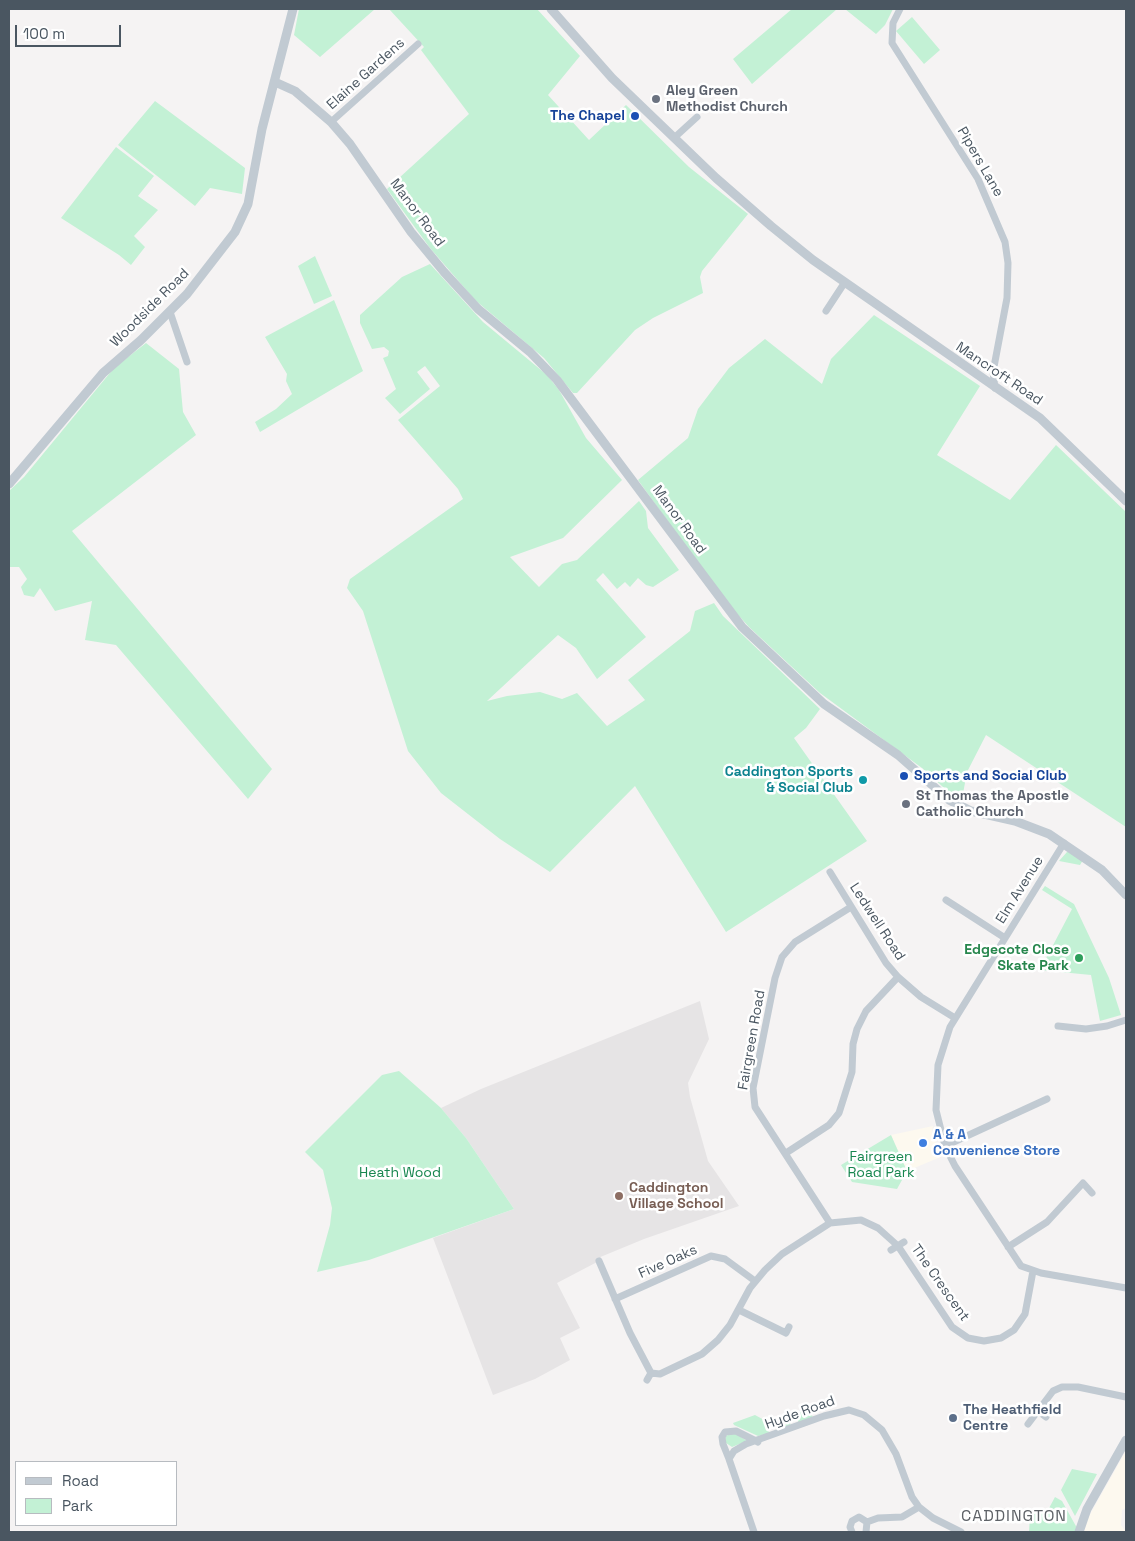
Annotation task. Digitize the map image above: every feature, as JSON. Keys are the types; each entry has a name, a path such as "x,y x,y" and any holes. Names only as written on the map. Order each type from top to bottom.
{"street":[{"name":"Woodside Road","path":"9,484 103,373 170,312 200,279 235,232 244,213 292,9"},
{"name":"Mancroft Road","path":"551,9 612,78 674,138 777,231 845,282 1049,426 1126,501"},
{"name":"Pipers Lane","path":"900,9 893,23 892,43 978,179 1005,242 1008,263 1006,308 993,372 995,388"},
{"name":"Elaine Gardens","path":"331,122 418,44"},
{"name":"Manor Road","path":"275,82 295,91 331,122 350,144 411,232 444,272 478,309 530,352 557,380 742,627 819,700 898,755 949,800 971,811 1031,826 1064,843 1102,870 1126,895"},
{"path":"674,138 697,117"},
{"path":"826,311 845,282"},
{"path":"170,312 187,362"},
{"path":"982,380 993,372"},
{"name":"Elm Avenue","path":"1064,843 955,1018 941,1051 936,1080 936,1110 945,1146 955,1166 976,1195 1021,1266 1033,1271 1126,1288"},
{"name":"Ledwell Road","path":"830,872 886,963 898,977 921,997 955,1018"},
{"path":"946,900 1005,938"},
{"name":"Fairgreen Road","path":"830,1222 755,1106 753,1088 775,978 782,957 795,942 851,907"},
{"path":"786,1153 829,1125 839,1113 852,1072 853,1044 857,1029 866,1011 898,977"},
{"path":"1058,1026 1086,1029 1107,1026 1126,1020"},
{"path":"945,1146 1047,1099"},
{"path":"1008,1247 1047,1222 1083,1183 1092,1193"},
{"name":"The Crescent","path":"755,1281 782,1254 830,1222 861,1220 878,1228 898,1246 952,1327 968,1338 984,1341 1001,1338 1014,1330 1025,1314 1033,1271"},
{"name":"Five Oaks","path":"615,1299 711,1256 725,1259 755,1281"},
{"path":"599,1261 630,1334 651,1373"},
{"path":"651,1373 660,1374 702,1354 718,1340 739,1310 755,1281"},
{"path":"739,1310 787,1332"},
{"path":"647,1380 651,1373"},
{"path":"1028,1424 1053,1391 1062,1387 1078,1387 1126,1397"},
{"name":"Hyde Road","path":"729,1459 734,1451 746,1444 758,1442 839,1411 859,1412 882,1430 891,1443 912,1497 919,1507 933,1518 961,1532"},
{"path":"1038,1411 1046,1417"},
{"path":"754,1532 722,1437 726,1432 736,1431 758,1442"},
{"path":"1079,1532 1080,1524 1087,1509 1126,1440"},
{"path":"867,1522 878,1518 902,1516 919,1507"},
{"path":"852,1532 850,1524 854,1519 862,1518 867,1522"},
{"path":"866,1532 867,1522"}],"shaded area":[{"name":"Caddington Village School","path":"700,1001 709,1039 688,1083 690,1097 708,1161 739,1206 644,1239 598,1258 599,1261 557,1283 580,1328 560,1338 570,1360 535,1379 493,1395 433,1238 514,1209 466,1138 441,1108 481,1089"},
{"path":"933,1126 932,1132 939,1152 943,1156 907,1171 891,1135"},
{"path":"1126,1451 1126,1508 1122,1510 1121,1525 1126,1532 1084,1532 1088,1518"}],"green space":[{"path":"299,9 375,9 320,57 294,35"},
{"path":"389,9 537,9 580,56 548,95 589,140 626,105 689,167 748,214 702,271 700,277 703,293 653,318 635,330 577,393 573,393 544,358 475,300 430,248 387,189 469,114 421,50 424,47"},
{"path":"792,9 837,9 752,84 733,59"},
{"path":"845,9 893,9 885,25 876,34"},
{"path":"912,17 940,50 924,64 896,31"},
{"path":"155,101 245,168 242,194 210,188 195,206 118,145"},
{"path":"116,147 154,176 138,196 158,210 134,236 145,247 131,265 119,255 61,218"},
{"path":"315,256 332,296 314,304 298,266"},
{"path":"430,264 483,322 547,375 559,390 586,438 622,480 563,538 510,557 539,587 562,564 577,560 639,501 646,511 648,528 679,570 653,587 646,585 638,578 630,587 625,582 617,589 603,573 596,580 646,637 597,679 576,648 558,635 487,701 507,696 540,692 562,699 577,693 607,726 645,700 628,680 690,631 695,611 714,603 723,616 820,709 806,728 794,738 867,841 726,932 635,786 550,872 500,839 441,793 408,751 363,611 347,588 350,579 463,499 458,489 398,420 440,386 425,366 417,372 430,389 400,414 385,398 396,389 383,358 388,356 389,351 384,347 372,349 360,323 360,315 402,277"},
{"path":"334,300 363,371 260,432 255,422 276,409 292,394 286,381 287,374 265,337"},
{"path":"874,315 980,386 937,455 1010,500 1056,445 1126,512 1126,827 986,735 967,772 962,799 953,796 922,768 820,693 749,627 722,597 638,480 688,438 698,409 729,368 765,339 822,384 831,359"},
{"path":"146,343 179,369 183,412 196,435 72,531 272,769 248,799 116,645 85,640 92,601 55,611 40,588 34,597 24,595 21,587 27,579 19,567 9,567 9,491 24,477 114,368"},
{"path":"1067,852 1073,852 1083,860 1080,865 1059,861"},
{"path":"1045,886 1074,904 1109,978 1121,1015 1100,1021 1091,975 1040,970 1072,909 1042,890"},
{"name":"Heath Wood","path":"399,1071 441,1108 466,1138 514,1209 369,1260 317,1272 330,1225 332,1208 323,1170 305,1152 382,1075"},
{"name":"Fairgreen Road Park","path":"891,1135 907,1171 897,1189 852,1182 841,1165"},
{"path":"810,1409 813,1418 799,1424 795,1414"},
{"path":"755,1415 766,1421 769,1433 758,1436 733,1423"},
{"path":"788,1417 791,1426 777,1431 773,1422"},
{"path":"735,1433 747,1441 732,1447 726,1443 725,1436"},
{"path":"1072,1469 1097,1474 1075,1516 1061,1490"},
{"path":"1055,1497 1062,1501 1077,1528 1077,1532 1029,1532 1030,1515 1042,1511 1047,1512"}],"place":[{"name":"Aley Green Methodist Church","path":"656,99"},
{"name":"The Chapel","path":"635,116"},
{"name":"Sports and Social Club","path":"904,776"},
{"name":"Caddington Sports & Social Club","path":"863,780"},
{"name":"St Thomas the Apostle Catholic Church","path":"906,804"},
{"name":"Edgecote Close Skate Park","path":"1079,958"},
{"name":"A & A Convenience Store","path":"923,1143"},
{"name":"Caddington Village School","path":"619,1196"},
{"name":"The Heathfield Centre","path":"953,1418"}],"district":[{"name":"CADDINGTON","path":"1014,1517"}]}
